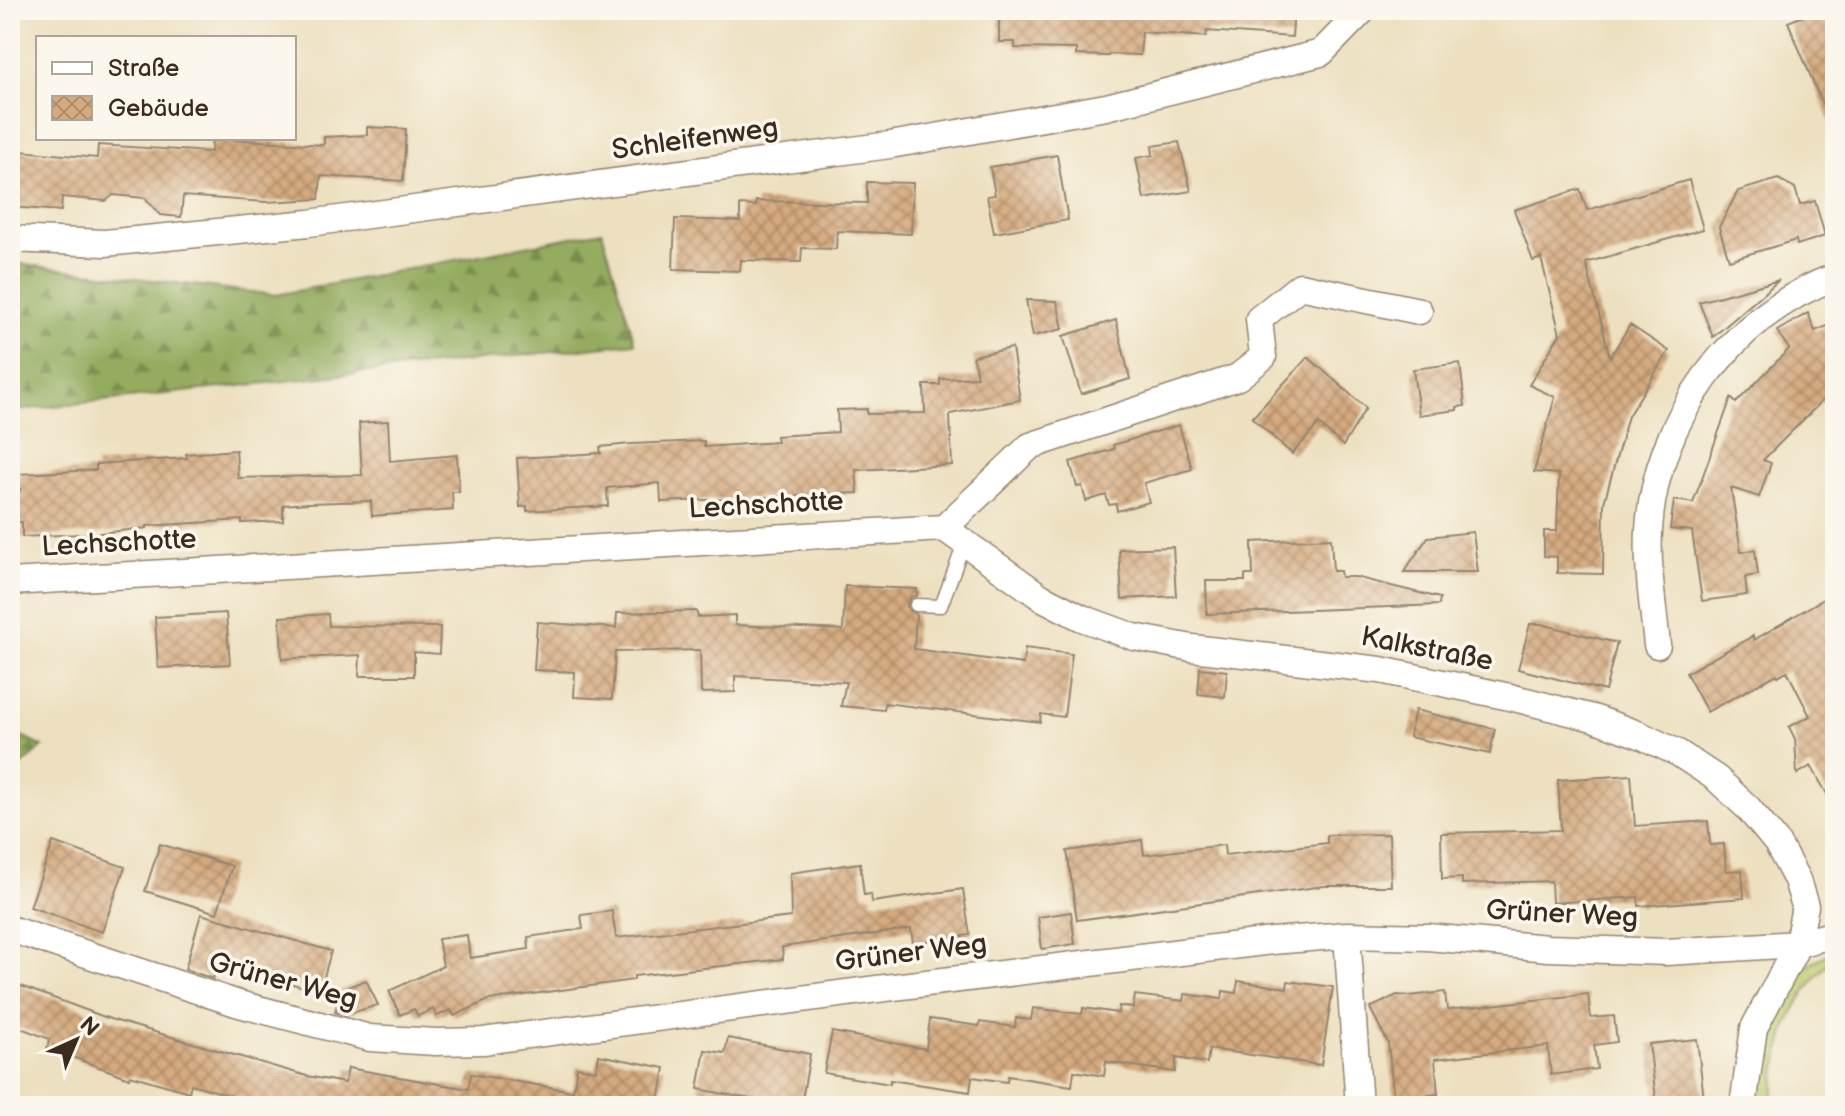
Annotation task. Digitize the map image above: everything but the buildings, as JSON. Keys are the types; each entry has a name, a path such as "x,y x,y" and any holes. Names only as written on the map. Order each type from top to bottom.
{"street":[{"name":"Schleifenweg","path":"10,239 105,243 309,223 890,145 1106,107 1321,53 1363,10"},
{"path":"1657,645 1648,570 1649,526 1657,484 1676,429 1708,371 1726,350 1782,304 1835,277"},
{"path":"955,534 1030,446 1238,377 1263,357 1259,319 1300,286 1419,311"},
{"name":"Lechschotte","path":"10,582 955,534"},
{"name":"Kalkstraße","path":"955,534 1041,597 1082,618 1134,637 1192,648 1380,670 1437,680 1593,718 1678,753 1716,778 1748,808 1777,843 1797,880 1805,906 1798,944 1754,1028 1743,1106"},
{"name":"Grüner Weg","path":"10,929 239,1004 370,1038 436,1042 483,1041 924,983 1272,941 1347,935 1667,952 1798,944 1835,934"},
{"path":"1347,935 1359,1106"}],"lane":[{"path":"916,605 941,606 955,534"}],"green space":[{"path":"602,231 635,343 10,411 10,263 276,295"},
{"path":"10,730 43,747 10,776"},
{"path":"1831,953 1835,956 1805,991 1788,1025 1778,1061 1772,1106 1752,1106 1761,1054 1780,999 1802,969"}]}
